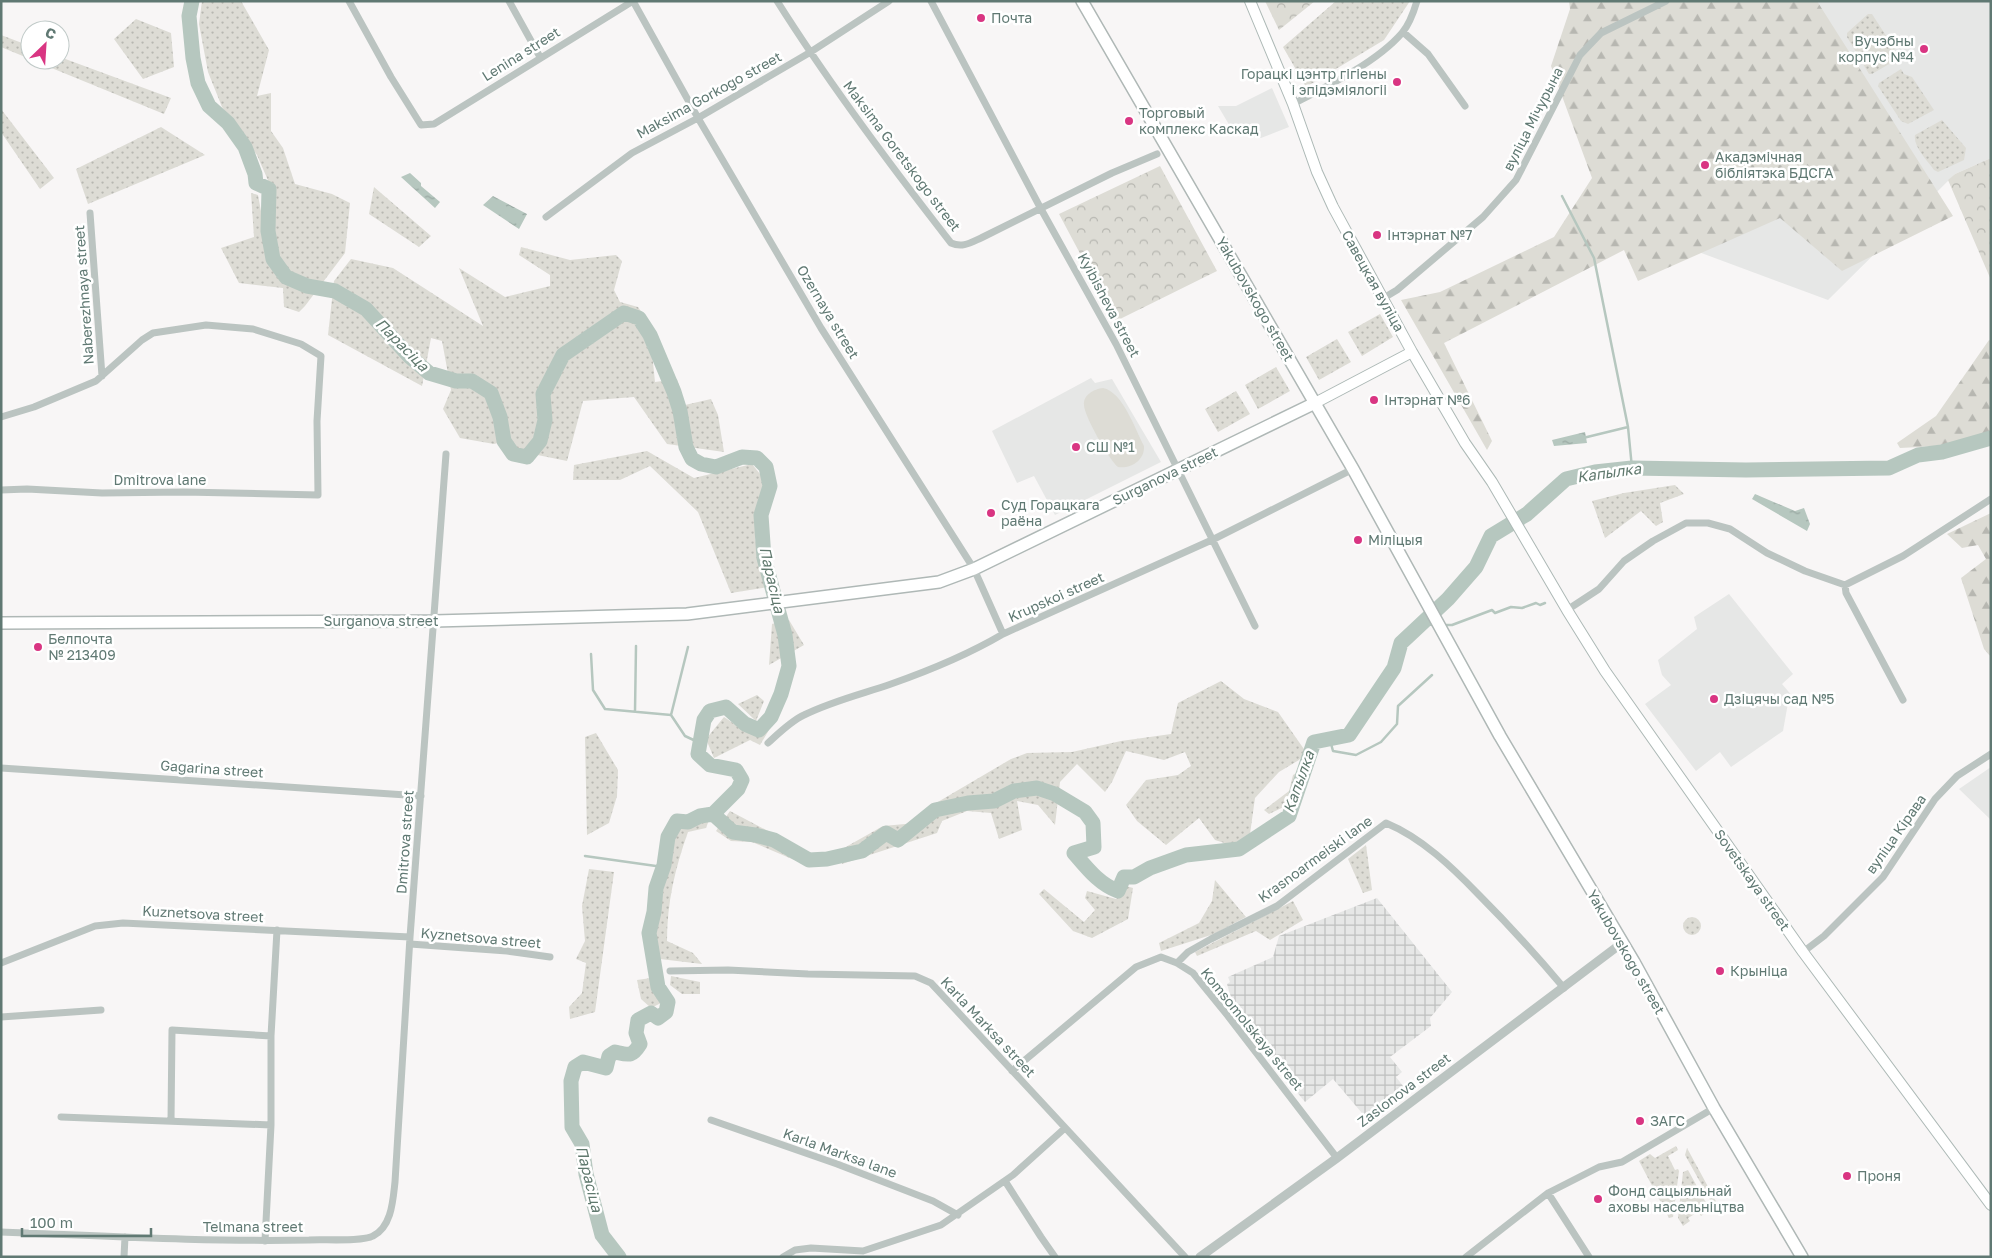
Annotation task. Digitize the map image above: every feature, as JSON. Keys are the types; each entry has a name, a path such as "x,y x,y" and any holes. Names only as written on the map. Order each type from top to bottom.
{"main road":[{"name":"Yakubovskogo street","path":"1082,1 1315,402 1500,736 1622,942 1714,1108 1802,1257"},
{"name":"Савецкая вуліца","path":"1250,1 1293,104 1317,172 1333,207 1412,352 1465,443 1502,498 1529,545"},
{"path":"1315,402 1412,352"},
{"name":"Surganova street","path":"1,623 434,621 687,614 939,582 974,569 1315,402"},
{"name":"Sovetskaya street","path":"1529,545 1605,671 1803,952 1991,1205"}],"street":[{"name":"Lenina street","path":"349,1 391,77 421,125 434,124 633,1"},
{"path":"509,1 540,57"},
{"name":"Ozernaya street","path":"633,1 698,118 821,328 974,569 1003,634"},
{"name":"Maksima Goretskogo street","path":"777,1 809,53 917,200 951,242 957,246 963,246 1112,173 1158,154"},
{"name":"Maksima Gorkogo street","path":"546,217 632,153 698,118 809,53 889,1"},
{"name":"Kyibisheva street","path":"931,1 1041,209 1116,344 1214,539 1255,626"},
{"path":"1293,104 1334,83 1382,51 1403,32 1417,1"},
{"name":"вуліца Мічурына","path":"1382,298 1397,290 1483,216 1516,180 1580,55 1601,33 1627,22 1666,1"},
{"path":"1403,32 1428,54 1464,106"},
{"name":"Naberezhnaya street","path":"90,213 102,376"},
{"name":"Naberezhnaya street","path":"1,417 34,407 96,381 153,332 206,325 253,329 292,341 311,349 321,356 317,421 318,495"},
{"name":"Dmitrova street","path":"382,1229 392,1208 395,1182 420,796 446,454"},
{"name":"Krupskoi street","path":"768,743 804,715 891,684 978,648 1003,634 1214,539 1353,469"},
{"name":"Dmitrova lane","path":"1,490 318,495"},
{"path":"1567,610 1599,589 1624,561 1653,541 1686,523 1708,523 1730,529 1767,553 1805,571 1846,585 1903,556 1991,499"},
{"path":"1846,585 1846,593 1903,700"},
{"name":"вуліца Кірава","path":"1803,952 1824,936 1884,877 1935,798 1957,776 1991,754"},
{"name":"Gagarina street","path":"1,768 420,796"},
{"name":"Krasnoarmeiski lane","path":"1177,963 1188,952 1277,906 1386,823 1405,831 1457,873 1520,936 1564,988"},
{"name":"Kuznetsova street","path":"1,963 95,926 123,923 276,930 410,941"},
{"path":"265,1240 271,1125 271,1036 276,930"},
{"name":"Kyznetsova street","path":"410,941 550,957"},
{"name":"Zaslonova street","path":"1200,1257 1337,1158 1564,988 1622,942"},
{"name":"Komsomolskaya street","path":"1012,1071 1136,967 1161,956 1193,973 1337,1158"},
{"name":"Karla Marksa street","path":"670,971 728,970 914,976 932,983 1185,1257"},
{"path":"1,1017 101,1010"},
{"path":"171,1121 172,1030 271,1036"},
{"path":"1466,1257 1548,1193 1599,1166 1622,1162 1714,1108"},
{"path":"60,1117 271,1125"},
{"name":"Karla Marksa lane","path":"711,1120 837,1164 933,1201 958,1215"},
{"path":"783,1257 795,1250 811,1248 863,1251 940,1225 958,1215 1005,1181 1065,1128"},
{"path":"1005,1181 1055,1257"},
{"path":"1548,1193 1589,1257"},
{"name":"Telmana street","path":"1,1232 265,1240 354,1239 373,1237 382,1229"},
{"path":"124,1257 125,1237"}],"shaded area":[{"path":"1677,1 1991,1 1991,158 1955,174 1828,300 1607,218"},
{"path":"1272,88 1289,127 1261,138 1234,133 1218,106 1236,106"},
{"name":"СШ №1","path":"1091,378 1095,383 1112,379 1161,462 1055,515 1034,476 1017,483 992,431"},
{"path":"1729,594 1793,674 1782,684 1794,698 1788,703 1783,731 1731,767 1720,752 1696,771 1645,704 1671,685 1662,675 1658,660 1697,629 1694,617"},
{"path":"1991,767 1991,820 1959,789"},
{"path":"1377,898 1452,992 1430,1018 1431,1026 1390,1057 1402,1072 1396,1077 1407,1091 1367,1119 1333,1079 1305,1102 1278,1069 1282,1066 1274,1057 1271,1059 1253,1033 1256,1030 1231,998 1227,984 1230,982 1228,977 1273,957 1279,936"}],"green space":[{"path":"202,1 241,1 269,50 257,96 271,93 271,131 283,148 295,184 332,194 350,203 345,253 299,312 284,307 283,288 239,283 221,248 254,237 251,193 258,195 263,222 271,224 270,185 257,155 222,107 208,72 199,24"},
{"path":"1265,1 1315,1 1279,30"},
{"path":"1336,1 1410,1 1384,40 1306,87 1283,47"},
{"path":"1569,1 1817,1 1953,216 1842,271 1780,218 1638,281 1624,250 1444,343 1492,441 1487,450 1401,300 1440,292 1554,237 1592,178 1551,66 1570,9"},
{"path":"1868,14 1872,14 1894,48 1896,60 1872,74 1869,74 1847,37 1847,33"},
{"path":"136,19 171,33 174,67 143,79 114,39"},
{"path":"1,35 20,42 20,55 1,47"},
{"path":"70,61 171,98 164,114 56,70 70,70"},
{"path":"1901,69 1904,74 1912,77 1934,110 1908,124 1901,121 1878,86 1879,83"},
{"path":"1,109 54,178 40,189 1,132"},
{"path":"1942,120 1966,148 1964,160 1938,172 1934,170 1918,149 1915,135"},
{"path":"161,127 205,155 88,204 76,169"},
{"path":"1991,158 1991,280 1948,180 1955,174"},
{"path":"1160,166 1217,271 1116,321 1059,214"},
{"path":"374,187 431,236 419,247 369,214"},
{"path":"521,247 570,260 616,255 622,261 614,290 620,302 638,307 649,323 655,382 677,379 685,405 711,399 718,415 724,452 667,444 634,397 583,401 567,461 518,451 509,440 494,444 460,438 443,409 451,390 442,341 431,338 422,386 328,335 334,281 351,259 393,268 483,326 459,268 505,297 550,286 550,275 519,255"},
{"path":"1380,314 1393,337 1362,356 1348,332"},
{"path":"1337,339 1351,362 1319,380 1306,357"},
{"path":"1989,340 1991,341 1991,435 1938,446 1900,448 1897,443 1936,416"},
{"path":"1276,367 1290,391 1258,409 1245,385"},
{"path":"1103,388 1117,396 1144,446 1140,459 1128,467 1118,467 1114,463 1098,438 1085,411 1084,401 1087,395"},
{"path":"1236,391 1250,414 1218,432 1205,409"},
{"path":"647,451 694,478 752,464 764,479 755,539 769,587 731,593 698,512 650,466 620,480 573,480 574,465"},
{"path":"1675,485 1684,494 1660,503 1663,522 1656,526 1641,511 1605,538 1592,501 1624,493"},
{"path":"1991,513 1991,657 1984,649 1961,578 1986,559 1978,545 1962,548 1947,534"},
{"path":"789,620 804,645 769,665 772,624"},
{"path":"1221,681 1244,699 1278,712 1306,752 1299,760 1279,772 1255,798 1250,834 1234,846 1215,840 1199,818 1166,845 1137,821 1126,805 1146,780 1178,775 1191,766 1185,752 1164,760 1126,751 1112,782 1105,792 1077,764 1060,782 1055,825 1038,805 1017,801 1022,830 999,839 991,813 967,811 942,821 937,833 842,864 844,848 883,826 916,823 931,806 1011,759 1027,753 1072,752 1121,741 1171,734 1178,703"},
{"path":"757,695 764,701 756,721 738,704"},
{"path":"724,717 755,735 769,730 760,745 750,740 714,758 706,739"},
{"path":"596,733 618,770 617,796 609,823 587,835 585,737"},
{"path":"1300,771 1290,804 1269,814 1264,810 1289,791 1293,775"},
{"path":"730,811 806,851 799,862 752,842 731,841 716,831"},
{"path":"709,820 706,828 688,832 673,886 667,927 667,941 693,953 702,964 660,959 653,934 660,892 669,863 671,836 679,823 692,825"},
{"path":"1366,845 1372,890 1363,893 1348,859"},
{"path":"589,869 614,872 595,1012 570,1019 569,1007 582,993 586,963 576,959 585,941 582,906"},
{"path":"1215,880 1246,917 1214,934 1161,951 1159,943 1199,923 1212,901"},
{"path":"1126,886 1133,888 1128,919 1092,938 1073,931 1039,894 1044,889 1084,922 1095,910 1085,898 1087,891 1116,899"},
{"path":"1293,901 1303,920 1270,940 1256,931 1197,956 1195,952"},
{"path":"1688,917 1696,917 1701,922 1699,933 1688,935 1683,930 1683,922"},
{"path":"671,976 700,982 700,994 682,994 670,985"},
{"path":"651,978 652,986 663,1002 651,1008 641,999 637,980"},
{"path":"1676,1146 1678,1150 1668,1156 1675,1170 1678,1169 1679,1171 1673,1217 1669,1218 1639,1161 1650,1154 1655,1158"},
{"path":"1687,1148 1718,1205 1714,1207 1685,1155"},
{"path":"1688,1170 1710,1210 1701,1216 1698,1212 1688,1218 1690,1221 1683,1226 1678,1218 1683,1172"}],"water":[{"path":"410,173 421,183 421,186 440,202 435,208 401,177"},
{"path":"493,196 527,214 519,229 483,205"},
{"path":"1585,432 1587,443 1554,446 1552,440"},
{"path":"1755,494 1795,511 1804,508 1810,524 1807,531 1752,499"}],"waterway":[{"name":"Парасіца","path":"192,1 189,16 193,58 198,83 209,106 228,123 245,147 255,174 256,183 269,189 268,231 273,259 286,277 307,286 335,291 366,309 409,356 429,373 456,381 472,381 491,393 500,417 504,441 513,454 527,457 540,441 545,420 543,394 563,355 624,313 639,318 650,335 674,392 680,411 686,447 692,459 701,464 716,467 742,457 757,458 766,467 770,486 761,515 764,558 785,635 789,666 781,694 771,717 759,730 745,724 726,707 710,711 704,720 698,754 710,765 736,770 742,780 738,789 713,814 700,816 688,822 677,821 668,837 664,865 656,888 654,912 649,933 658,987 668,1002 666,1012 658,1018 651,1013 638,1020 636,1033 640,1044 635,1051 630,1054 615,1052 609,1056 606,1068 583,1062 575,1067 571,1081 572,1127 582,1144 586,1174 602,1235 619,1257"},
{"path":"1562,196 1594,258 1628,427 1632,468"},
{"path":"1583,438 1628,427"},
{"name":"Капылка","path":"713,814 733,832 774,840 809,860 827,859 862,851 886,833 898,840 935,810 968,803 994,801 1014,791 1037,788 1055,794 1085,812 1093,823 1094,847 1074,853 1099,880 1118,891 1124,877 1134,877 1150,868 1186,855 1239,849 1289,816 1314,742 1349,735 1394,668 1401,643 1448,599 1476,567 1491,536 1527,514 1566,479 1595,472 1632,468 1746,470 1889,468 1918,455 1942,452 1991,438"},
{"path":"1444,625 1452,625 1492,610 1495,613 1511,607 1522,608 1536,603 1540,605 1545,603"},
{"path":"1421,624 1434,625"},
{"path":"635,711 636,646"},
{"path":"671,715 688,647"},
{"path":"591,654 593,690 605,709 671,715 685,736 700,743"},
{"path":"1330,740 1333,751 1356,755 1381,742 1397,724 1398,706 1432,675"},
{"path":"585,856 663,867"}],"place":[{"name":"Почта","path":"981,18"},
{"name":"Вучэбны корпус №4","path":"1924,49"},
{"name":"Горацкі цэнтр гігіены і эпідэміялогіі","path":"1397,82"},
{"name":"Торговый комплекс Каскад","path":"1129,121"},
{"name":"Акадэмічная бібліятэка БДСГА","path":"1705,165"},
{"name":"Інтэрнат №7","path":"1377,235"},
{"name":"Інтэрнат №6","path":"1374,400"},
{"name":"СШ №1","path":"1076,447"},
{"name":"Суд Горацкага раёна","path":"991,513"},
{"name":"Міліцыя","path":"1358,540"},
{"name":"Белпочта № 213409","path":"38,647"},
{"name":"Дзіцячы сад №5","path":"1714,699"},
{"name":"Крыніца","path":"1720,971"},
{"name":"ЗАГС","path":"1640,1121"},
{"name":"Проня","path":"1847,1176"},
{"name":"Фонд сацыяльнай аховы насельніцтва","path":"1598,1199"}]}
